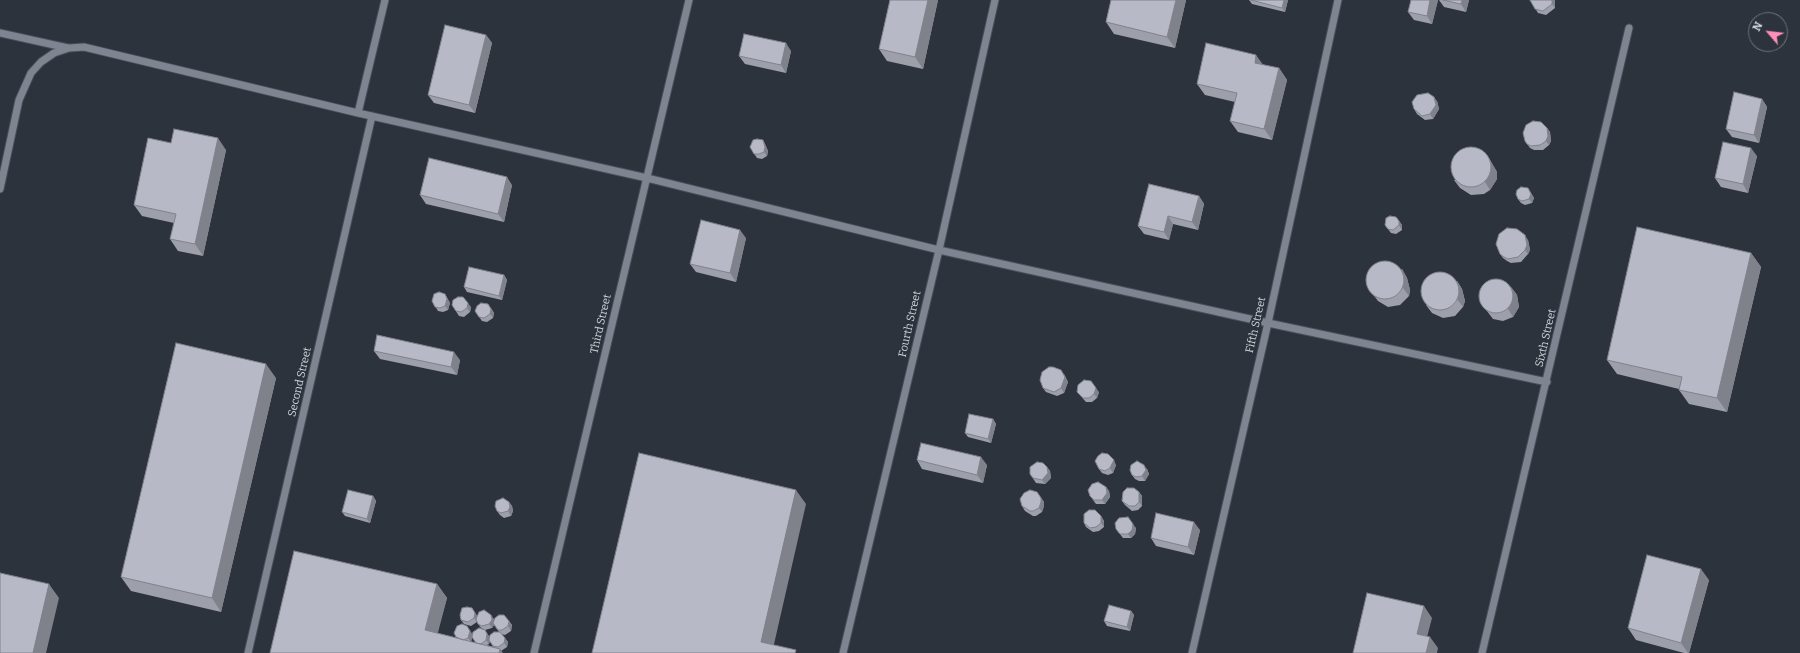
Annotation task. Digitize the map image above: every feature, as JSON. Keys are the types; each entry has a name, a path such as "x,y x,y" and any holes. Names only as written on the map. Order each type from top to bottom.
{"lane":[{"path":"358,113 386,0"},
{"name":"Third Street","path":"534,653 689,0"},
{"name":"Fourth Street","path":"844,653 939,250 995,0"},
{"name":"Fifth Street","path":"1192,653 1268,323 1338,0"},
{"name":"Sixth Street","path":"1482,653 1547,382 1628,28"},
{"path":"0,33 69,48"},
{"path":"0,189 19,100 31,73 41,62 54,53 69,48 84,47 358,113 647,178 939,250 1268,323 1547,382"},
{"name":"Second Street","path":"248,653 372,116"}],"building":[{"path":"890,0 928,0 915,57 879,49"},
{"path":"1111,0 1176,0 1167,37 1106,22"},
{"path":"1251,0 1284,0 1282,8"},
{"path":"1411,0 1430,0 1427,16 1408,12"},
{"path":"1443,0 1462,0 1461,4"},
{"path":"1530,0 1552,0 1552,4 1543,11 1535,9"},
{"path":"445,25 486,35 469,105 428,95"},
{"path":"744,34 786,43 781,65 739,56"},
{"path":"1206,43 1256,55 1255,63 1279,68 1264,129 1230,121 1237,93 1197,84"},
{"path":"1734,92 1762,99 1754,135 1726,129"},
{"path":"1428,93 1434,97 1436,105 1430,114 1422,116 1414,109 1412,102 1417,95"},
{"path":"1533,121 1541,122 1547,128 1548,136 1546,141 1540,145 1531,146 1525,141 1523,133 1526,125"},
{"path":"174,129 218,138 195,244 170,239 176,214 134,205 148,138 171,143"},
{"path":"753,140 763,140 765,147 764,152 754,154 750,147"},
{"path":"1723,142 1751,148 1743,184 1715,178"},
{"path":"1467,147 1475,147 1482,150 1488,156 1491,167 1488,178 1482,184 1475,187 1467,187 1460,184 1454,178 1451,171 1451,163 1454,156 1460,150"},
{"path":"429,158 507,177 498,214 420,195"},
{"path":"1149,184 1199,196 1192,222 1168,216 1164,232 1138,226"},
{"path":"1521,187 1528,188 1531,194 1529,199 1522,201 1518,199 1516,194 1517,190"},
{"path":"1390,216 1396,217 1399,221 1399,225 1393,230 1388,229 1385,225 1386,218"},
{"path":"701,220 740,230 730,273 690,264"},
{"path":"1637,227 1751,253 1717,398 1679,390 1682,377 1607,360"},
{"path":"1507,228 1517,229 1525,235 1527,245 1525,250 1518,257 1508,259 1500,254 1496,244 1499,234"},
{"path":"1385,261 1398,267 1404,280 1398,293 1385,299 1372,293 1366,280 1372,267"},
{"path":"469,267 504,275 499,296 464,287"},
{"path":"1440,272 1450,275 1456,281 1459,291 1456,301 1450,307 1440,310 1430,307 1424,301 1421,291 1424,281 1430,275"},
{"path":"1493,279 1499,279 1508,284 1512,290 1512,302 1508,308 1499,313 1493,313 1484,308 1479,299 1479,293 1484,284"},
{"path":"439,292 445,294 447,299 445,306 440,308 435,307 432,301 434,294"},
{"path":"458,297 463,297 468,303 467,308 461,312 456,311 452,305 453,300"},
{"path":"481,303 488,304 491,309 490,314 484,318 479,317 475,311 477,306"},
{"path":"377,335 454,352 451,367 374,351"},
{"path":"176,343 266,364 212,598 121,577"},
{"path":"1049,367 1061,370 1065,377 1061,388 1054,392 1043,388 1040,380 1042,372"},
{"path":"1084,380 1091,381 1096,388 1094,394 1089,398 1083,398 1077,392 1078,385"},
{"path":"969,414 993,419 988,439 965,433"},
{"path":"921,443 981,457 977,475 917,460"},
{"path":"639,453 796,490 761,642 796,650 795,653 592,653"},
{"path":"1102,453 1108,454 1114,460 1110,468 1105,471 1099,469 1095,461"},
{"path":"1137,461 1144,465 1146,470 1142,476 1136,477 1132,475 1130,470 1131,465"},
{"path":"1037,462 1043,463 1047,467 1048,473 1042,480 1033,478 1030,474 1030,467"},
{"path":"1098,482 1106,487 1107,493 1102,500 1094,500 1090,496 1088,490 1092,484"},
{"path":"1127,488 1134,488 1139,492 1139,502 1135,506 1129,506 1122,501 1123,492"},
{"path":"348,490 373,496 367,519 342,512"},
{"path":"1030,490 1037,492 1041,498 1039,508 1033,511 1030,511 1022,506 1020,499 1024,493"},
{"path":"503,498 509,502 510,507 508,511 501,513 497,511 495,506 496,501"},
{"path":"1089,510 1095,510 1101,516 1101,523 1096,527 1090,528 1084,523 1084,514"},
{"path":"1156,513 1194,522 1188,547 1151,538"},
{"path":"1128,517 1133,524 1132,530 1128,534 1120,534 1116,529 1115,523 1119,518"},
{"path":"294,551 437,584 425,630 500,649 499,653 270,653"},
{"path":"1647,555 1701,569 1681,643 1628,628"},
{"path":"0,573 49,584 33,653 0,653"},
{"path":"1367,593 1424,606 1417,634 1430,637 1426,653 1353,653"},
{"path":"1109,605 1131,611 1127,627 1104,621"},
{"path":"462,608 472,608 475,613 474,618 468,622 461,620 460,615"},
{"path":"484,610 491,615 492,620 489,624 482,626 478,624 476,619 479,612"},
{"path":"499,615 504,615 509,621 508,626 502,630 498,630 493,623 495,618"},
{"path":"462,624 467,626 470,631 468,638 463,640 456,637 454,633 457,626"},
{"path":"479,628 485,630 487,634 486,640 481,644 476,643 472,637 473,632"},
{"path":"494,632 500,632 505,638 504,643 498,647 493,646 489,640 490,635"}]}
